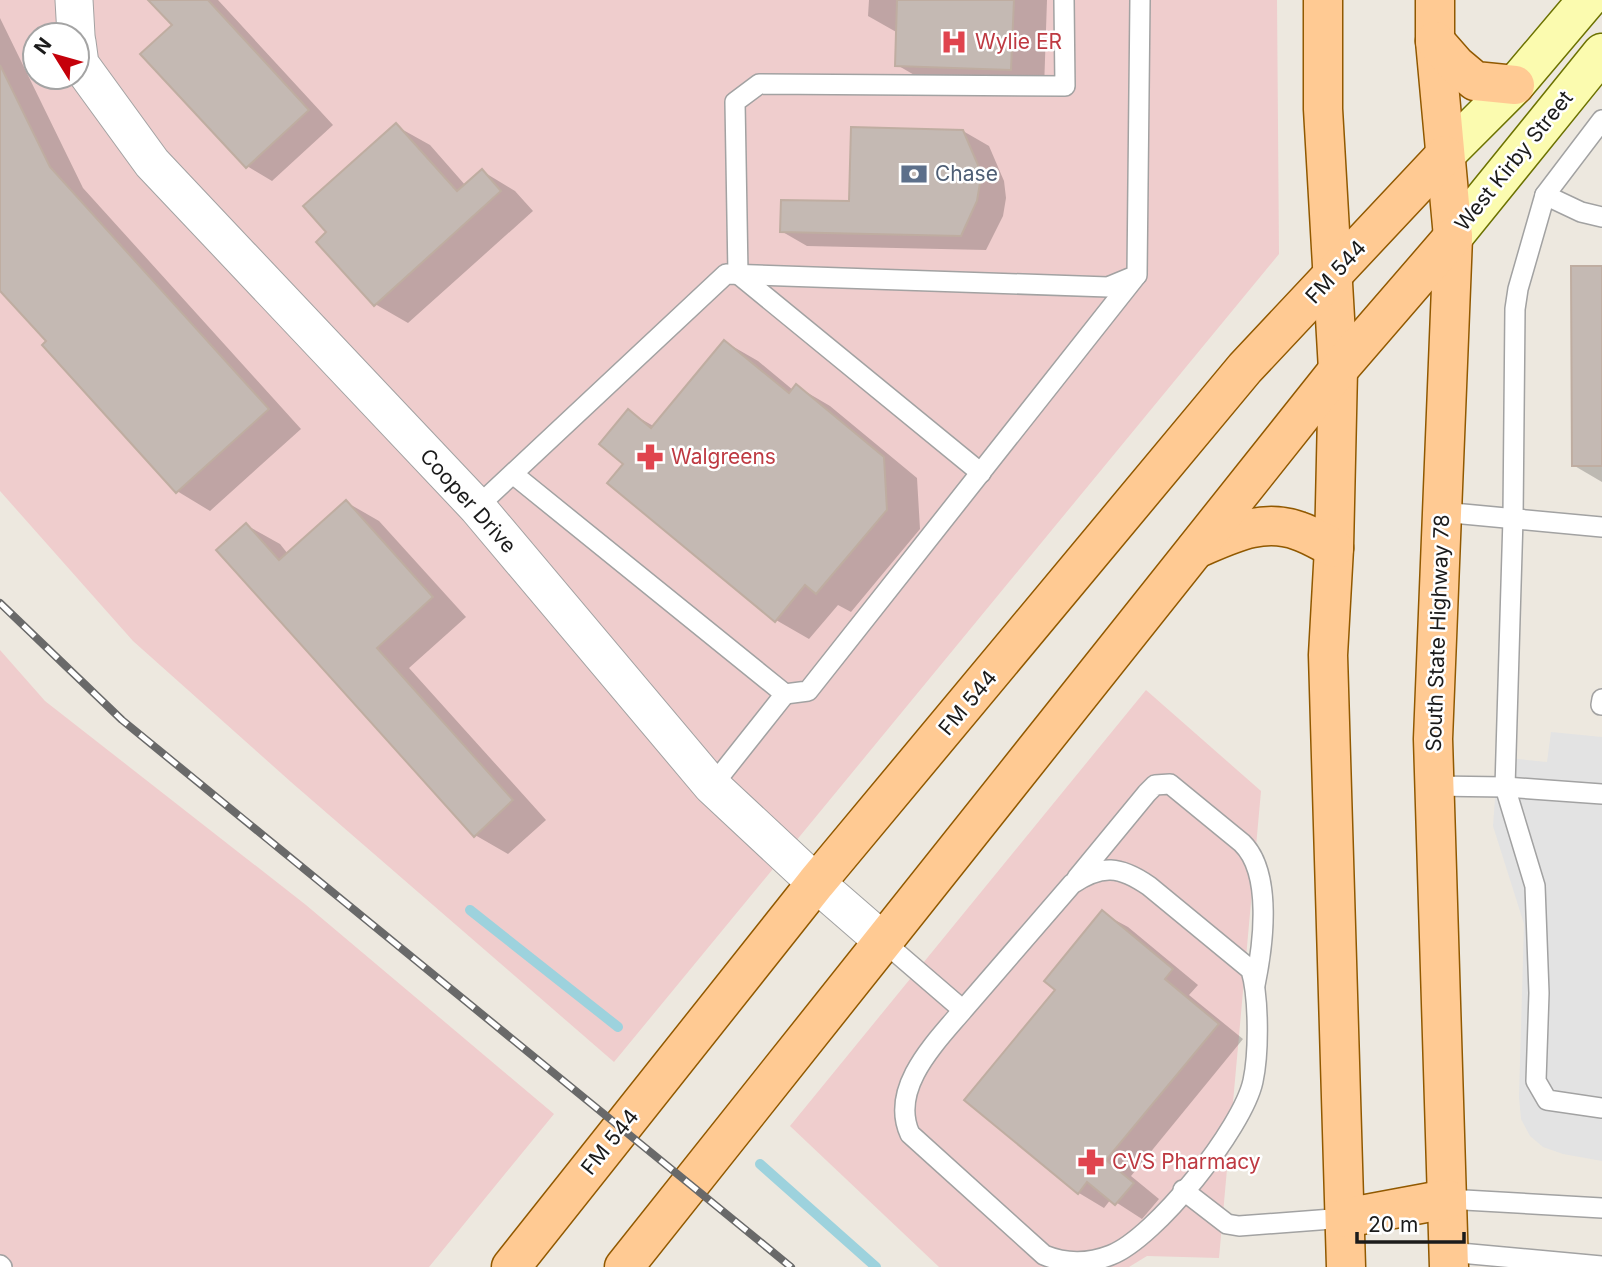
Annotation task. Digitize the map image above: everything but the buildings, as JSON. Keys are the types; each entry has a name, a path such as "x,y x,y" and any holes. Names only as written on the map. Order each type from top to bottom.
{"main road":[{"path":"1324,0 1323,109 1338,370 1334,548 1328,655 1346,1267"},
{"name":"South State Highway 78","path":"1435,0 1435,41 1453,237 1433,739 1449,1259"},
{"path":"1445,155 1515,85 1587,0"},
{"path":"1435,41 1456,65 1475,81 1515,85"},
{"name":"West Kirby Street","path":"1453,237 1599,61"},
{"name":"FM 544","path":"511,1267 816,883 1245,369 1445,155"},
{"path":"624,1267 1338,370 1453,237"},
{"path":"1194,550 1242,529 1258,526 1296,530 1334,548"},
{"path":"1345,1218 1447,1199"}],"street":[{"path":"74,0 75,21"},
{"name":"Cooper Drive","path":"91,79 152,163 477,507 712,786 884,943"}],"lane":[{"path":"981,473 738,274 735,102 759,84 1065,86 1064,0"},
{"path":"712,786 785,694 808,691 1137,275 1140,0"},
{"path":"1602,120 1545,195 1518,289 1515,309 1513,518 1505,787 1535,886 1539,993 1536,1081 1547,1100 1602,1108"},
{"path":"1545,195 1581,212 1602,217"},
{"path":"477,507 726,274 1108,287 1137,275"},
{"path":"513,474 785,694"},
{"path":"1441,512 1602,527"},
{"path":"1170,784 1251,851 1259,874 1263,930 1262,952 1255,985 1256,1055 1253,1082 1243,1111 1230,1133 1142,1236 1112,1255 1071,1263 1044,1255 934,1157 910,1133 905,1123 907,1095 922,1059 1072,884 1147,793 1155,785 1170,784"},
{"path":"1434,786 1505,787 1602,794"},
{"path":"1072,884 1087,874 1102,869 1133,875 1251,970 1255,985"},
{"path":"884,943 963,1010"},
{"path":"1183,1190 1227,1224 1239,1226 1345,1218"},
{"path":"1447,1199 1602,1208"},
{"path":"1449,1259 1602,1266"}],"shaded area":[{"path":"0,0 1277,0 1279,254 614,1062 133,641 0,491"},
{"path":"0,650 45,701 306,905 554,1114 429,1267 0,1267"},
{"path":"1146,690 1261,791 1219,1258 1147,1256 1129,1267 939,1267 790,1126"},
{"path":"1551,732 1602,737 1602,1161 1563,1154 1543,1147 1530,1136 1521,1119 1519,1097 1524,924 1493,826 1498,757 1547,762"}],"waterway":[{"path":"470,910 618,1027"},
{"path":"760,1164 876,1267"}],"railway":[{"path":"0,603 122,720 791,1267"}],"place":[{"name":"Wylie ER","path":"954,42"},
{"name":"Chase","path":"914,174"},
{"name":"Walgreens","path":"650,457"},
{"name":"CVS Pharmacy","path":"1091,1162"}]}
